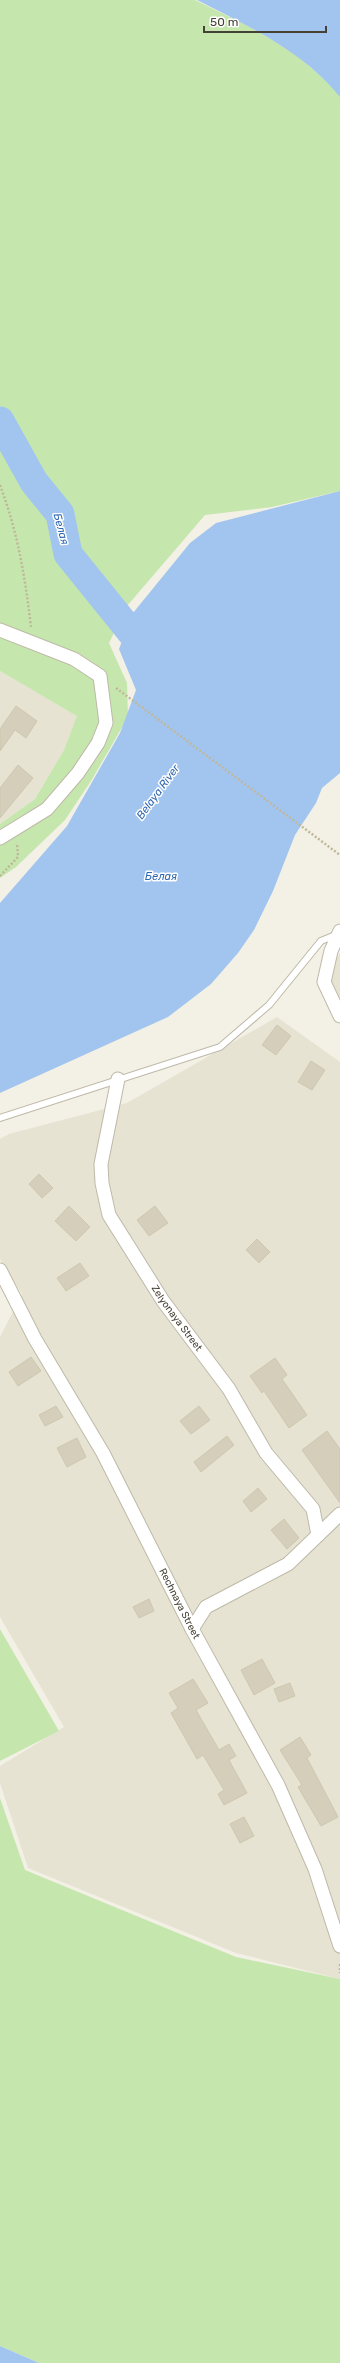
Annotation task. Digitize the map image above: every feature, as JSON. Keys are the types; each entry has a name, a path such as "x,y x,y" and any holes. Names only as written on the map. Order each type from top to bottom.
{"street":[{"path":"0,630 30,644 74,659 100,676 106,723 98,743 78,773 47,809 0,838"},
{"path":"339,932 331,951 324,982 340,1016"},
{"name":"Zelyonaya Street","path":"118,1079 101,1164 102,1183 109,1215 163,1301 229,1389 266,1452 313,1509 318,1535"},
{"name":"Rechnaya Street","path":"0,1270 35,1339 103,1453 192,1629 278,1785 315,1869 340,1946"},
{"path":"192,1629 206,1607 288,1564 340,1514"}],"lane":[{"path":"0,1118 220,1047 269,1005 321,941 339,932"}],"path":[{"path":"0,485 14,521 26,582 31,628 30,644"},
{"path":"100,676 340,855"},
{"path":"0,876 18,856 14,830"},
{"path":"340,1964 340,1973"}],"shaded area":[{"path":"0,671 78,716 64,750 35,799 0,824"},
{"path":"340,953 340,1002 319,985"},
{"path":"277,1017 340,1062 340,1979 236,1953 28,1868 0,1783 0,1766 64,1727 0,1617 0,1337 22,1294 0,1259 0,1139 9,1134 127,1103"}],"green space":[{"path":"0,0 195,0 252,28 294,53 331,85 340,97 340,491 272,507 205,515 127,606 109,643 127,683 128,717 91,781 65,820 16,867 0,878 0,824 35,799 64,750 77,716 0,671"},
{"path":"0,1629 59,1731 0,1761"},
{"path":"0,1798 25,1870 236,1957 340,1979 340,2363 39,2363 0,2346"}],"water":[{"path":"197,0 340,0 340,97 309,66 292,53 255,30"},
{"name":"Белая","path":"340,491 340,773 322,788 316,803 295,835 273,891 254,930 238,953 211,984 168,1017 0,1093 0,903 67,826 120,733 136,690 119,649 133,613 190,543 216,523"},
{"path":"0,2346 39,2363 0,2363"}],"building":[{"path":"16,706 37,721 26,738 15,730 0,751 0,729"},
{"path":"18,765 33,778 0,818 0,788"},
{"path":"277,1025 291,1036 276,1055 262,1045"},
{"path":"311,1061 325,1070 312,1090 298,1082"},
{"path":"39,1174 53,1188 42,1198 29,1184"},
{"path":"69,1206 90,1227 76,1241 55,1221"},
{"path":"155,1206 168,1223 149,1236 137,1220"},
{"path":"257,1239 270,1252 259,1263 246,1250"},
{"path":"80,1263 89,1276 66,1291 57,1278"},
{"path":"31,1357 41,1371 18,1386 9,1372"},
{"path":"275,1358 287,1375 282,1379 307,1415 289,1428 264,1391 262,1393 250,1376"},
{"path":"56,1406 63,1417 45,1426 39,1415"},
{"path":"199,1406 210,1420 191,1434 180,1421"},
{"path":"327,1431 340,1449 340,1503 302,1450"},
{"path":"227,1436 234,1445 201,1472 194,1462"},
{"path":"77,1438 86,1457 67,1467 57,1448"},
{"path":"258,1488 267,1499 251,1512 243,1501"},
{"path":"284,1519 299,1538 287,1549 271,1530"},
{"path":"149,1599 154,1611 139,1618 133,1607"},
{"path":"262,1659 275,1683 254,1695 241,1670"},
{"path":"193,1679 208,1703 196,1710 219,1750 229,1744 236,1756 229,1760 247,1793 224,1805 218,1794 224,1790 203,1755 197,1759 171,1713 178,1708 169,1693"},
{"path":"290,1683 295,1696 279,1702 274,1689"},
{"path":"300,1737 311,1755 307,1758 338,1817 321,1826 298,1787 302,1785 280,1750"},
{"path":"244,1817 254,1836 240,1843 230,1824"}],"waterway":[{"name":"Белая","path":"0,421 34,482 60,514 68,554 152,658"}],"water label":[{"name":"Belaya River","path":"158,792"}]}
